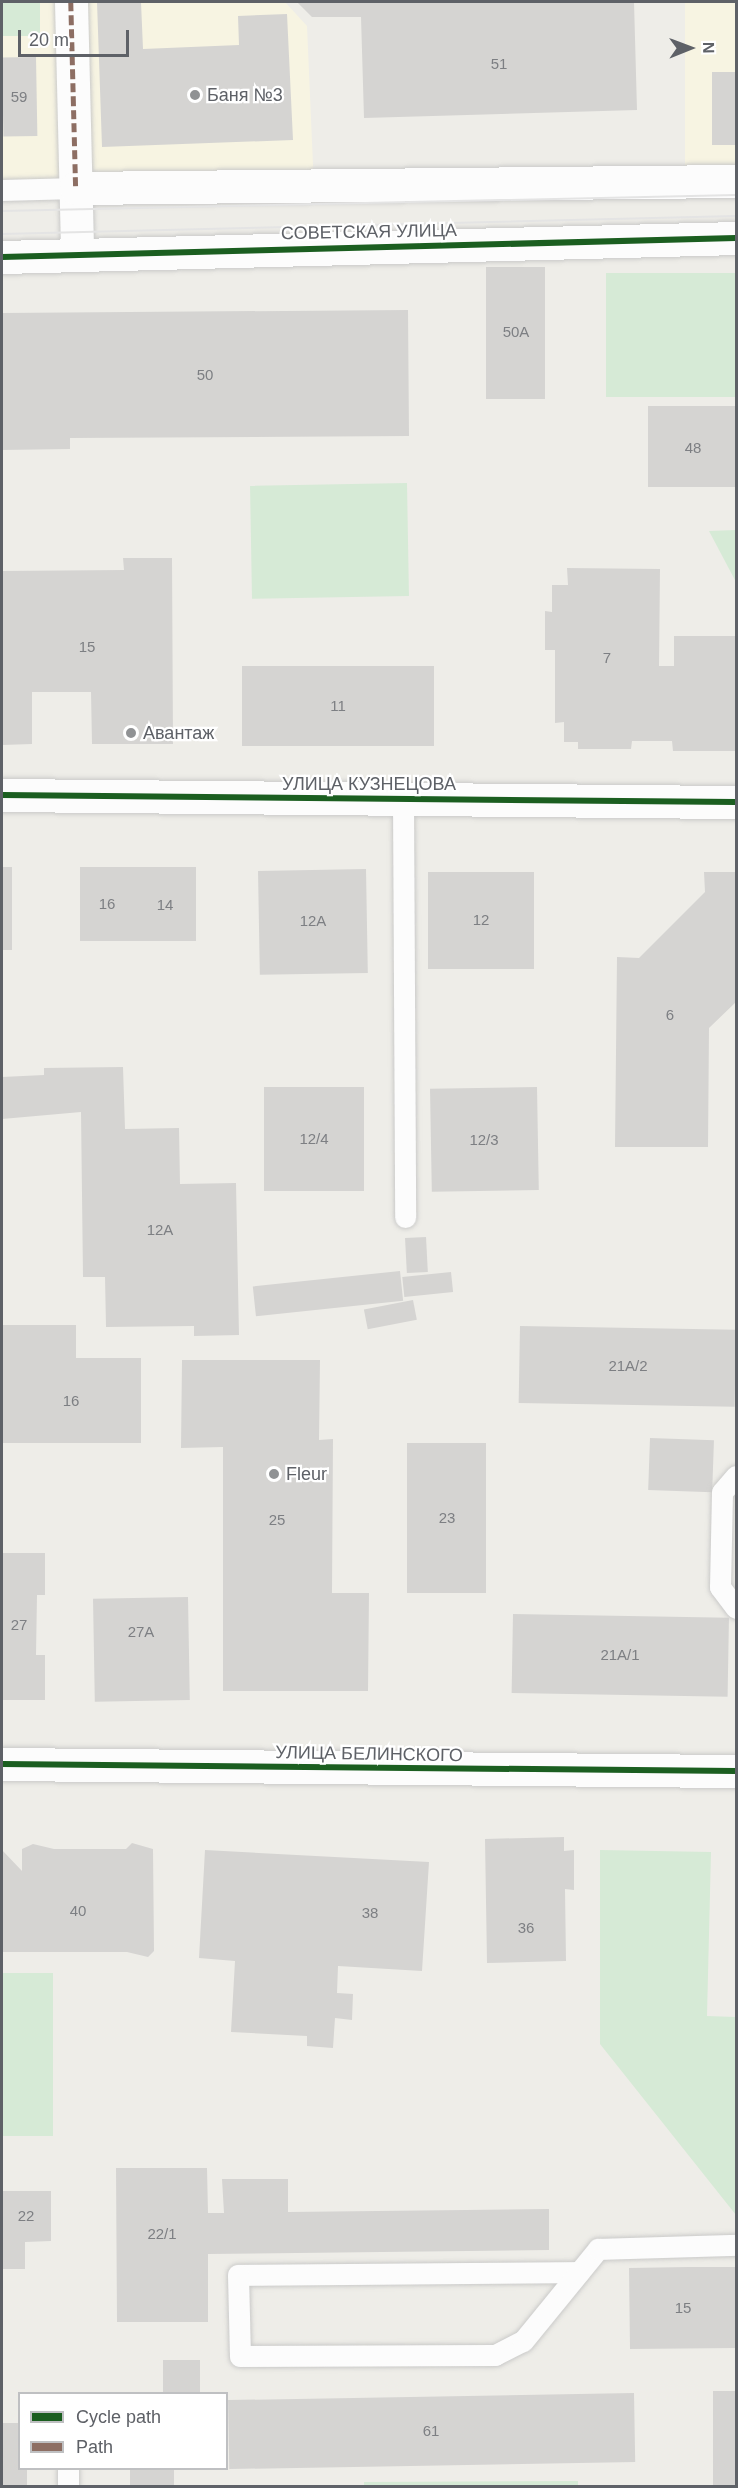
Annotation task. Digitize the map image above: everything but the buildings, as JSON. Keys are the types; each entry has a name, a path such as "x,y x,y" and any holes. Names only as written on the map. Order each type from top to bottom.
{"street":[{"path":"71,2 77,254"},
{"path":"76,188 736,181"},
{"name":"СОВЕТСКАЯ УЛИЦА","path":"2,257 736,238"},
{"name":"УЛИЦА КУЗНЕЦОВА","path":"2,795 736,802"},
{"name":"УЛИЦА БЕЛИНСКОГО","path":"2,1764 736,1772"}],"lane":[{"path":"2,190 76,188"},
{"path":"403,798 405,1217"},
{"path":"736,1476 722,1492 720,1587 736,1608"},
{"path":"579,2272 238,2275 240,2356 495,2355 523,2341 579,2272 598,2248 736,2245"},
{"path":"68,2470 68,2487"}],"shaded area":[{"path":"2,2 285,2 307,26 314,188 2,198"},
{"path":"685,2 736,2 736,175 685,175"}],"green space":[{"path":"2,2 40,2 40,36 2,36"},
{"path":"606,273 736,273 736,397 606,397"},
{"path":"407,483 409,596 252,599 250,486"},
{"path":"736,530 736,582 709,531"},
{"path":"600,1850 711,1852 707,2016 736,2017 736,2215 600,2044"},
{"path":"2,1973 53,1973 53,2136 2,2136"},
{"path":"578,2481 578,2486 364,2486 364,2482"}],"tram line":[{"path":"2,211 736,195"},
{"path":"2,234 736,216"}],"marked path":[{"path":"71,2 76,188"}],"cycle path":[{"path":"2,257 736,238"},
{"path":"2,795 736,802"},
{"path":"2,1764 736,1771"}],"place":[{"name":"Баня №3","path":"195,95"},
{"name":"Авантаж","path":"131,733"},
{"name":"Fleur","path":"274,1474"}]}
